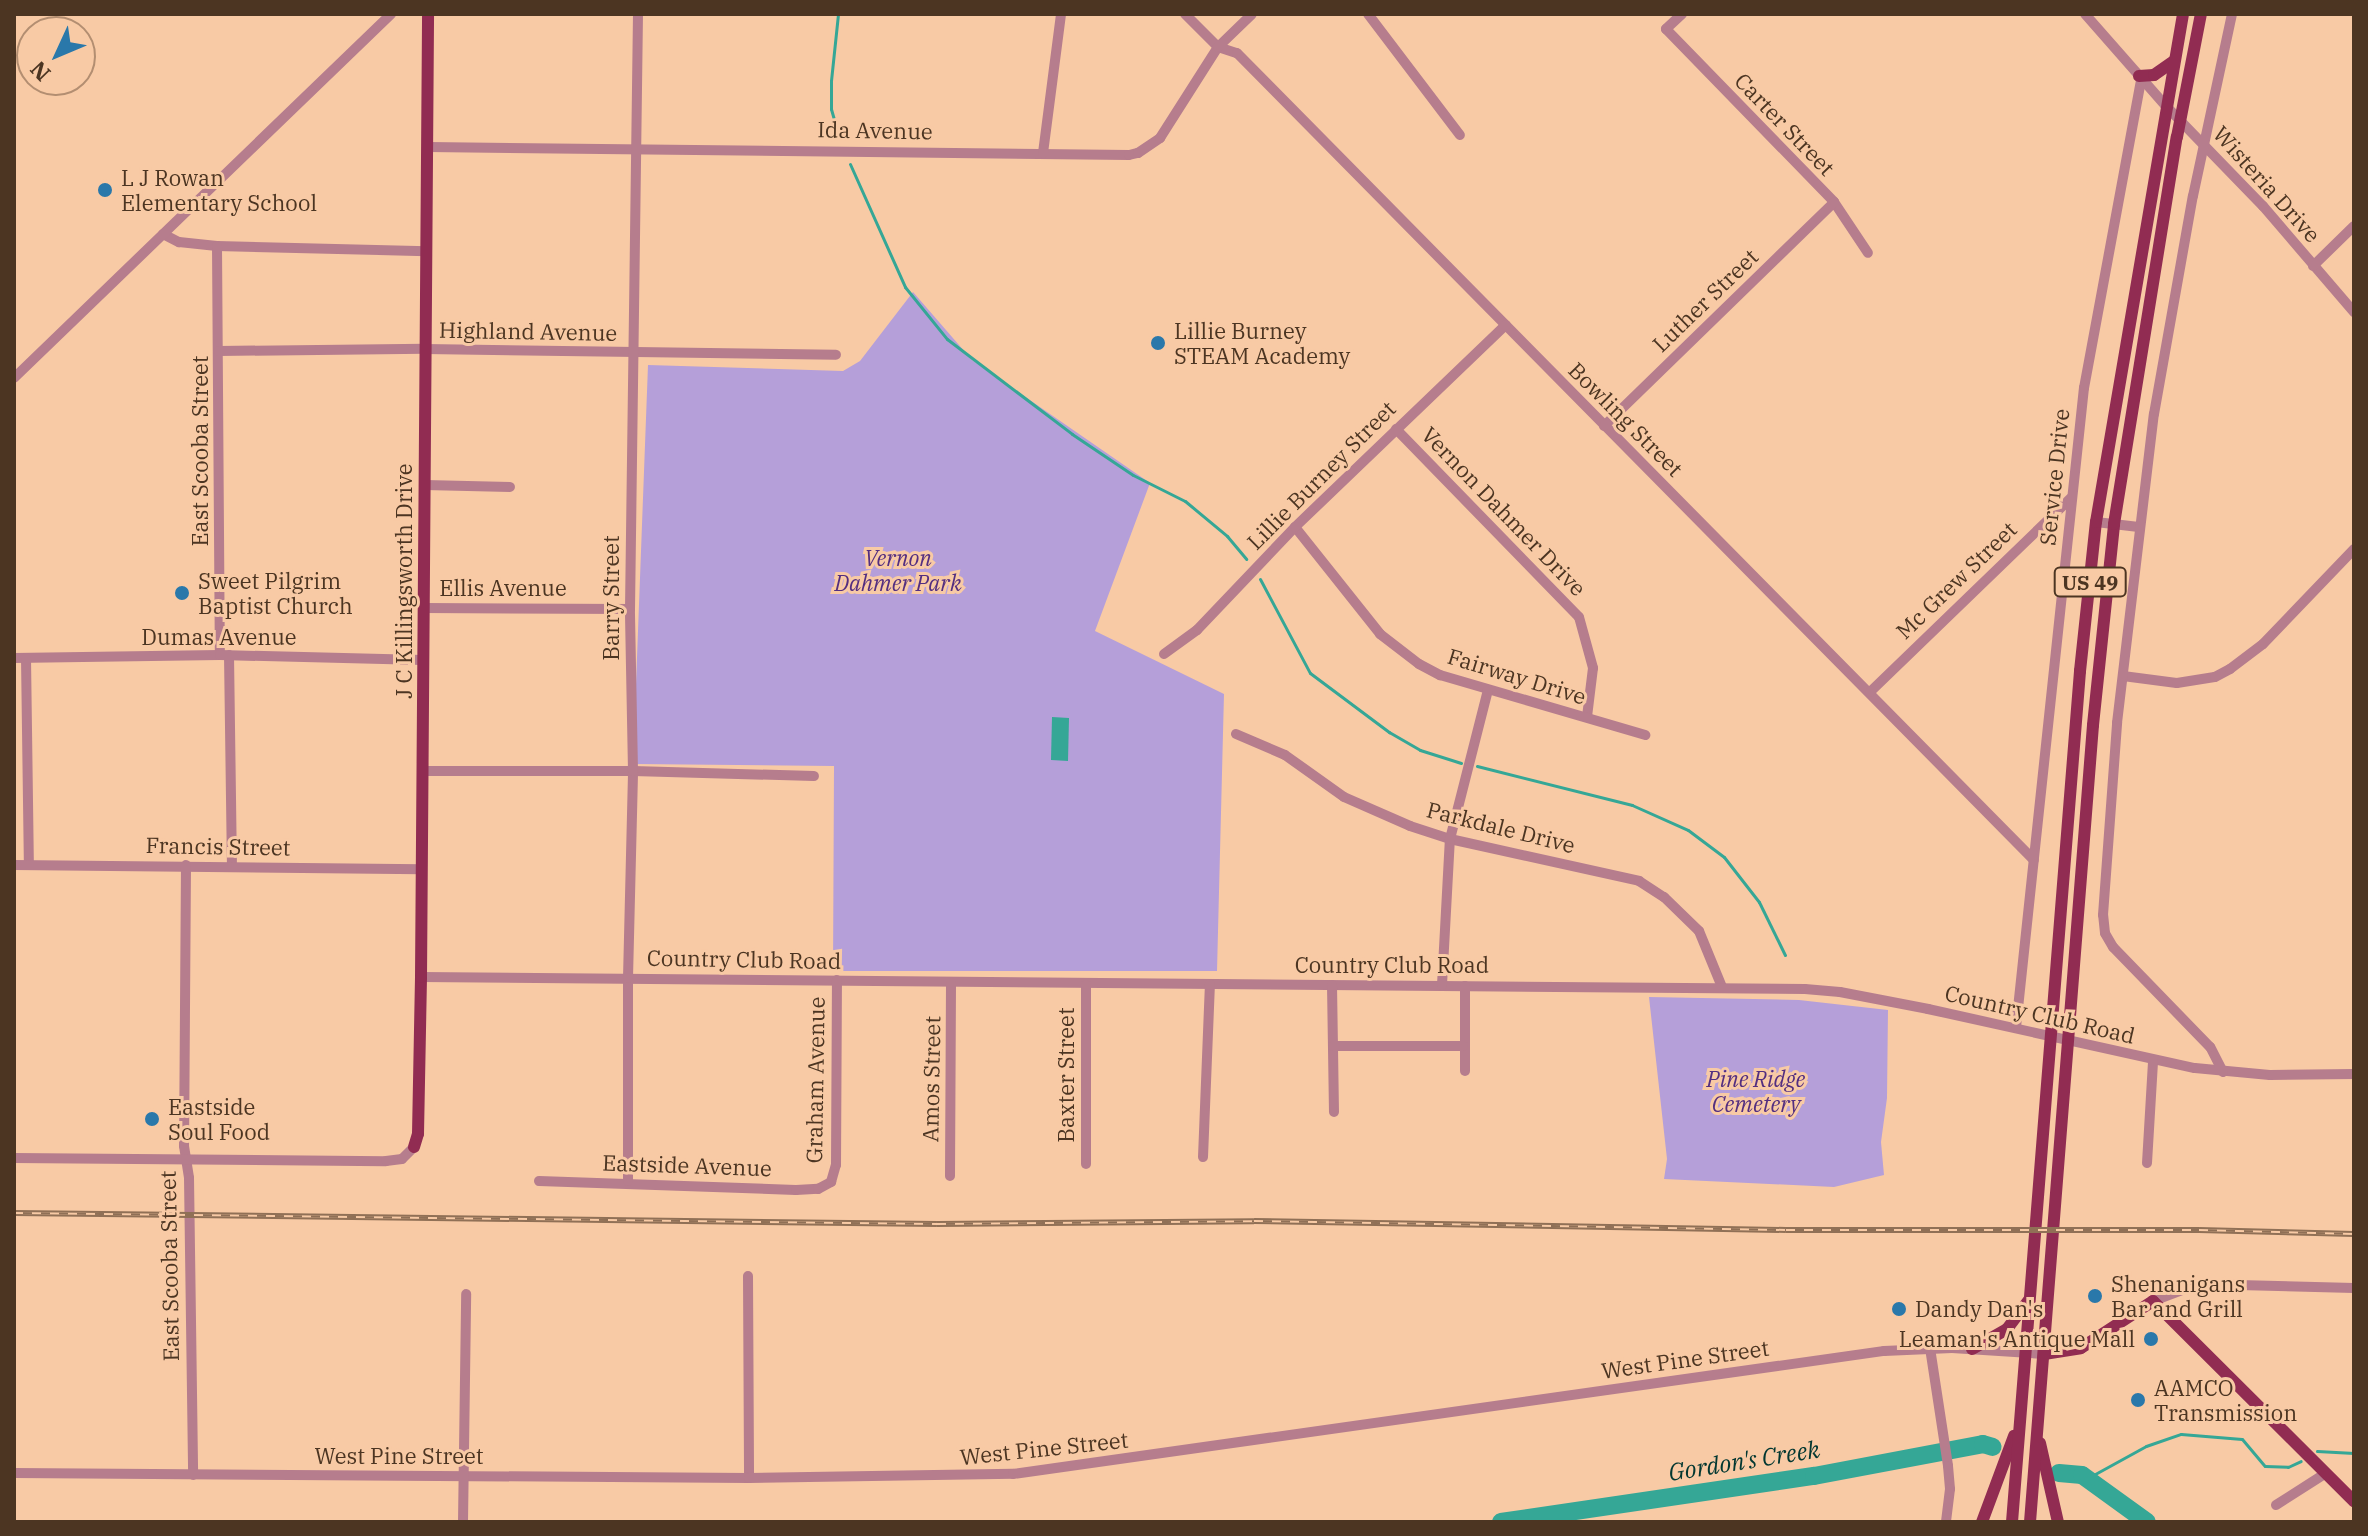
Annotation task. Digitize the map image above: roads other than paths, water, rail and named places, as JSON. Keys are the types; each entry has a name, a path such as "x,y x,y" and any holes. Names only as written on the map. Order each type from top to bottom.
{"main road":[{"name":"J C Killingsworth Drive","path":"414,1147 418,1134 421,977 428,14"},
{"name":"US 49","path":"2012,1522 2080,671 2096,522 2183,14"},
{"name":"US 49","path":"2030,1522 2093,725 2114,524 2180,119 2201,14"},
{"path":"2140,77 2154,75 2174,61"},
{"path":"1972,1349 2007,1329 2031,1297"},
{"path":"2153,1301 2354,1501"},
{"name":"West Pine Street","path":"2044,1354 2071,1353 2153,1301"},
{"path":"1982,1522 2020,1418"},
{"path":"2037,1428 2058,1522"}],"street":[{"path":"14,378 391,14"},
{"name":"Barry Street","path":"628,1181 628,978 633,771 630,609 638,14"},
{"path":"1043,153 1061,14"},
{"name":"Bowling Street","path":"1185,14 1218,47 1237,53 2034,860"},
{"name":"Ida Avenue","path":"428,147 1129,155 1150,146 1169,126 1218,47 1252,14"},
{"path":"1368,14 1460,135"},
{"name":"Carter Street","path":"1682,14 1666,29 1834,202 1868,253"},
{"name":"Wisteria Drive","path":"2085,14 2165,105 2204,142 2354,312"},
{"path":"2223,1072 2210,1047 2113,947 2105,933 2103,915 2123,676 2154,414 2204,142 2232,14"},
{"name":"Service Drive","path":"2016,1027 2089,353 2140,77"},
{"name":"Luther Street","path":"1604,426 1834,202"},
{"path":"2313,266 2354,226"},
{"path":"163,234 179,242 217,246 427,251"},
{"name":"East Scooba Street","path":"217,246 224,655 232,865"},
{"name":"Lillie Burney Street","path":"1164,654 1180,646 1197,630 1295,527 1506,325"},
{"name":"Highland Avenue","path":"219,351 425,349 836,355"},
{"name":"Vernon Dahmer Drive","path":"1396,429 1579,617 1593,668 1587,717"},
{"path":"425,485 510,487"},
{"name":"Mc Grew Street","path":"1870,692 2071,498"},
{"path":"2096,522 2139,527"},
{"name":"Fairway Drive","path":"1295,527 1380,634 1399,651 1440,675 1645,735"},
{"path":"2123,676 2177,683 2215,677 2230,669 2286,622 2354,549"},
{"name":"Ellis Avenue","path":"424,608 630,609"},
{"name":"Dumas Avenue","path":"20,658 224,655 423,660"},
{"path":"20,658 29,864"},
{"path":"1442,985 1450,839 1488,690"},
{"name":"Parkdale Drive","path":"1236,734 1285,755 1344,797 1370,810 1450,839 1639,881 1664,897 1699,931 1722,987"},
{"path":"423,771 633,771 814,776"},
{"name":"Francis Street","path":"14,865 422,869"},
{"name":"East Scooba Street","path":"186,865 186,1160 193,1475"},
{"name":"Country Club Road","path":"421,977 1086,985 1722,987 1840,992 2016,1027 2153,1061 2223,1072 2354,1074"},
{"name":"Graham Avenue","path":"831,1182 836,1165 837,980"},
{"name":"Amos Street","path":"950,1176 951,983"},
{"path":"1203,1157 1210,984"},
{"name":"Baxter Street","path":"1086,985 1086,1164"},
{"path":"1332,985 1334,1112"},
{"path":"1465,986 1465,1071"},
{"path":"1333,1046 1463,1046"},
{"path":"2147,1163 2153,1061"},
{"path":"14,1158 386,1161 402,1159 414,1147"},
{"name":"Eastside Avenue","path":"539,1181 628,1181 796,1190 818,1189 831,1182"},
{"path":"748,1276 749,1478"},
{"path":"2153,1301 2198,1284 2354,1288"},
{"path":"463,1522 466,1294"},
{"path":"1930,1348 1948,1466 1950,1489 1946,1522"},
{"name":"West Pine Street","path":"14,1473 749,1478 1013,1474 1825,1359 1930,1348 2044,1354"},
{"path":"2276,1505 2326,1473"}],"water":[{"path":"1052,717 1069,718 1068,761 1051,760"}],"waterway":[{"path":"838,14 831,109 839,137"},
{"path":"850,164 905,287 947,339 1072,434 1133,475 1185,501 1227,536 1246,559"},
{"path":"1260,579 1310,673 1389,732 1420,750 1461,763"},
{"path":"1477,766 1632,805 1688,830 1724,857 1759,902 1785,955"},
{"path":"2086,1479 2146,1446 2181,1434 2242,1439 2265,1466 2288,1467 2301,1461"},
{"name":"Gordon's Creek","path":"1501,1522 1814,1476 1983,1444 1993,1447"},
{"path":"2317,1451 2354,1453"},
{"name":"Gordon's Creek","path":"2059,1473 2082,1475 2147,1522"}],"railway":[{"path":"14,1213 937,1224 1254,1221 1786,1230 2199,1230 2354,1234"}],"place":[{"name":"L J Rowan Elementary School","path":"105,190"},
{"name":"Lillie Burney STEAM Academy","path":"1158,343"},
{"name":"Sweet Pilgrim Baptist Church","path":"182,593"},
{"name":"Eastside Soul Food","path":"152,1119"},
{"name":"Shenanigans Bar and Grill","path":"2095,1296"},
{"name":"Dandy Dan's","path":"1899,1309"},
{"name":"Leaman's Antique Mall","path":"2151,1339"},
{"name":"AAMCO Transmission","path":"2138,1400"}],"park label":[{"name":"Vernon Dahmer Park","path":"898,570"},
{"name":"Pine Ridge Cemetery","path":"1756,1090"}]}
